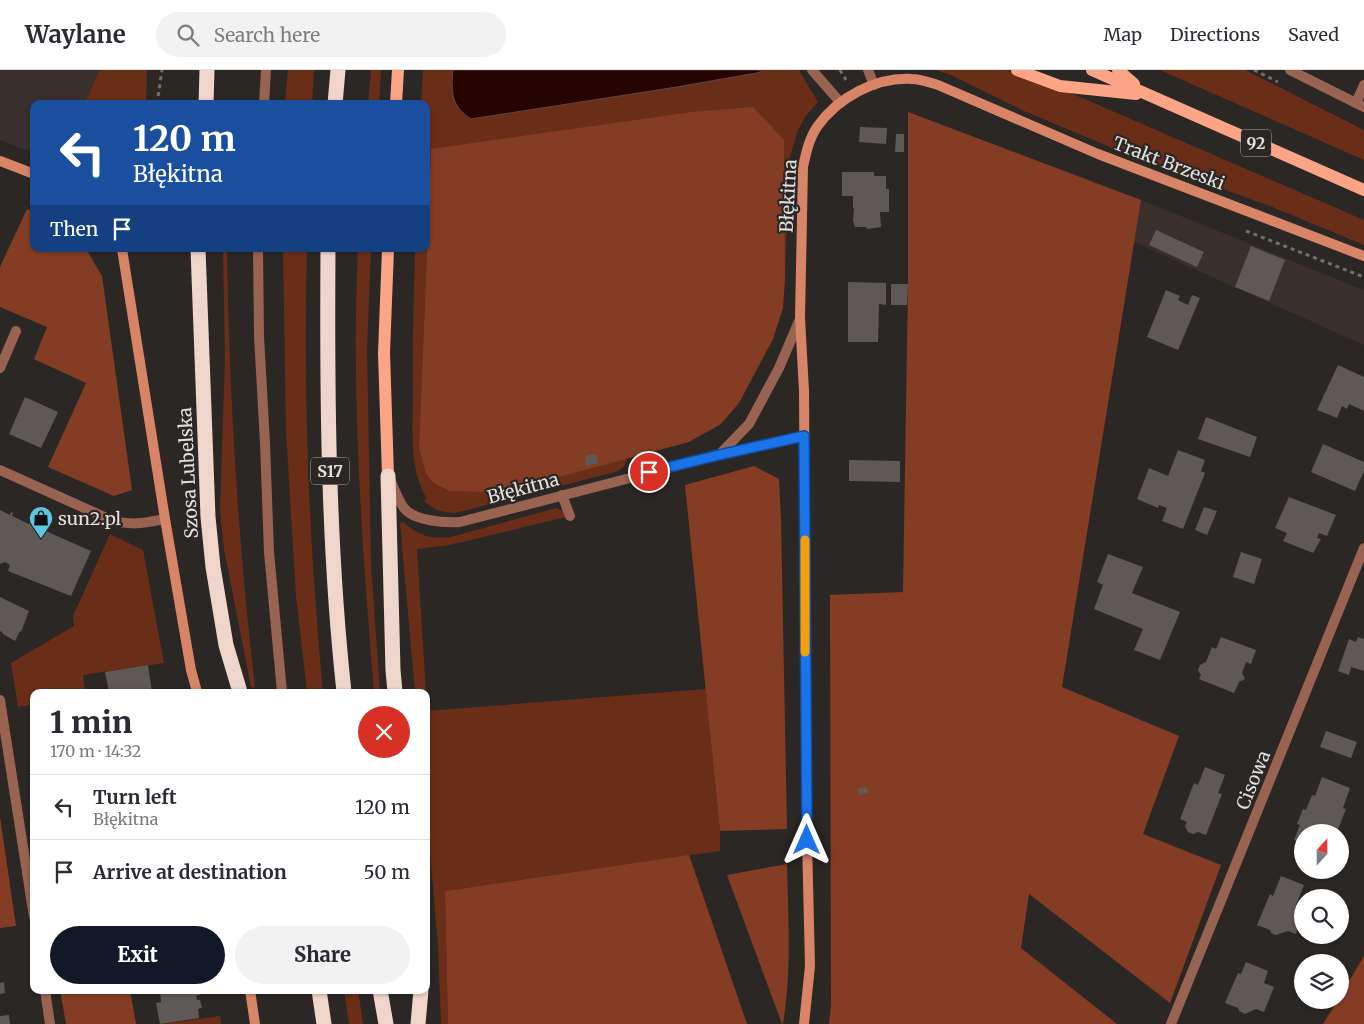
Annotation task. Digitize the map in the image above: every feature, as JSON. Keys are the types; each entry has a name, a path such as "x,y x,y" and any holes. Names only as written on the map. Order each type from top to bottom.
{"highway":[{"path":"206,100 208,70"},
{"path":"335,100 338,70"},
{"name":"Szosa Lubelska","path":"198,252 205,468 209,526 213,567 226,645 239,689"},
{"name":"S17","path":"328,252 327,405 333,537 344,689"},
{"path":"388,476 395,689"},
{"path":"320,994 324,1024"},
{"path":"381,994 386,1024"},
{"path":"418,1024 421,994"}],"main road":[{"path":"396,100 398,70"},
{"path":"1017,70 1060,86 1148,95"},
{"path":"1092,70 1148,95"},
{"path":"1118,70 1148,95"},
{"name":"92","path":"1148,95 1364,190"},
{"path":"388,252 384,352 388,476"}],"street":[{"path":"264,100 266,70"},
{"path":"812,70 840,102"},
{"path":"868,70 874,85"},
{"path":"1290,70 1360,105 1364,85"},
{"name":"Błękitna","path":"804,1024 810,966 807,840 804,391 800,318 803,167 807,150 817,128 840,102 854,93 894,79 915,79 938,85 965,96"},
{"name":"Trakt Brzeski","path":"965,96 1098,154 1364,256"},
{"path":"0,161 30,172"},
{"path":"122,252 165,519 195,689"},
{"path":"258,252 259,336 269,552 282,689"},
{"path":"719,455 749,424 789,347 800,318"},
{"path":"0,368 16,331"},
{"name":"Błękitna","path":"388,476 404,509 422,518 441,523 460,522 719,455 804,436"},
{"path":"0,470 111,520 128,524 143,524 165,519"},
{"path":"562,495 570,516"},
{"name":"Cisowa","path":"1171,1024 1364,548"},
{"path":"0,700 30,891"},
{"path":"46,994 50,1024"},
{"path":"251,994 256,1024"}],"path":[{"path":"158,100 162,70"},
{"path":"1246,231 1364,277"}],"shaded area":[{"path":"0,70 100,70 86,100 30,100 30,151 0,140"},
{"path":"100,70 147,70 146,100 86,100"},
{"path":"288,70 314,70 312,100 285,100"},
{"path":"371,70 381,70 379,100 368,100"},
{"path":"423,70 453,70 451,85 762,72 762,70 799,70 818,102 805,117 798,130 788,164 785,279 784,141 431,149 430,174 430,100 421,100"},
{"path":"453,70 758,70 762,72 471,119 456,104 452,85"},
{"path":"936,70 1006,70 1080,97 1364,220 1364,245 1270,206 1129,155 1024,111 951,75"},
{"path":"1160,70 1245,70 1364,130 1364,160"},
{"path":"753,107 784,140 785,279 783,308 773,339 739,403 721,424 689,442 533,484 488,492 450,491 434,483 426,474 419,448 427,252 430,252 431,149 692,112"},
{"path":"908,112 1141,200 1062,687 1179,736 1143,834 1221,865 1170,1003 1029,894 1021,948 1117,1024 829,1024 831,1005 830,595 903,592 908,284"},
{"path":"1141,200 1364,290 1364,345 1134,242"},
{"path":"27,209 30,210 30,252 88,252 102,276 132,490 114,496 48,467 86,383 34,359 47,327 0,307 0,267"},
{"path":"223,252 227,252 235,468 255,688 251,687 224,549 220,510 225,357"},
{"path":"283,252 307,252 308,471 323,689 307,689 296,596 286,431"},
{"path":"358,252 371,252 367,348 371,565 380,689 374,689 365,582 357,415 356,304"},
{"path":"415,252 427,252 419,448 426,474 488,492 533,484 627,458 625,465 615,472 455,513 438,510 431,506 423,500 427,499 421,487 414,460 412,432"},
{"path":"754,466 779,479 787,829 720,831 685,485"},
{"path":"556,508 564,512 566,517 450,545 417,549 426,689 415,689 400,523 403,522 425,536 451,537"},
{"path":"110,534 143,550 164,663 83,675 85,689 30,689 30,705 18,707 11,663 74,626 73,616"},
{"path":"706,689 720,831 720,851 445,891 448,1024 441,1024 438,945 430,853 430,711"},
{"path":"0,817 16,926 0,928"},
{"path":"689,855 747,1024 448,1024 445,891"},
{"path":"787,864 788,984 782,1024 727,875"},
{"path":"1364,956 1364,1024 1323,1024 1332,1009 1349,1009 1349,981"},
{"path":"61,994 131,994 136,1024 66,1024"},
{"path":"345,994 359,994 363,1024 349,1024"},
{"path":"220,1016 221,1024 162,1024"}],"building":[{"path":"860,127 887,128 886,144 859,142"},
{"path":"896,134 904,134 904,152 895,152"},
{"path":"842,172 874,172 874,176 886,176 886,189 889,189 889,212 880,212 881,227 867,229 866,227 855,227 853,221 853,196 842,196"},
{"path":"1156,230 1204,252 1197,267 1149,245"},
{"path":"1251,246 1285,260 1269,301 1235,287"},
{"path":"848,282 886,283 886,305 879,304 878,342 848,342"},
{"path":"891,284 908,284 907,305 891,305"},
{"path":"1166,290 1180,296 1178,300 1188,305 1192,295 1200,298 1178,350 1147,337"},
{"path":"1338,365 1364,377 1364,411 1349,404 1347,409 1342,406 1337,418 1317,410"},
{"path":"25,397 58,412 41,448 9,434"},
{"path":"1206,417 1257,437 1250,457 1198,439"},
{"path":"1323,444 1364,462 1364,471 1355,491 1311,472"},
{"path":"1178,450 1205,460 1201,471 1205,473 1183,529 1162,521 1167,508 1159,505 1158,508 1137,499 1149,468 1168,476"},
{"path":"596,454 598,463 586,466 585,456"},
{"path":"849,460 900,461 900,482 849,481"},
{"path":"1289,497 1336,515 1327,536 1319,533 1317,538 1321,539 1313,553 1283,541 1287,533 1275,528"},
{"path":"1204,507 1217,511 1207,535 1195,530"},
{"path":"0,510 10,515 11,512 13,513 12,516 29,524 30,521 33,522 50,533 91,551 71,596 8,571 10,565 5,562 0,564"},
{"path":"1241,552 1262,559 1254,584 1233,577"},
{"path":"1108,554 1143,567 1132,593 1180,612 1160,660 1134,650 1143,629 1094,609 1103,585 1097,582"},
{"path":"0,597 29,611 21,632 15,641 0,631"},
{"path":"1221,637 1256,650 1251,664 1246,662 1242,673 1245,679 1239,682 1234,693 1199,679 1201,675 1198,670 1200,665 1206,662 1212,647 1216,649"},
{"path":"1358,637 1364,639 1364,671 1351,667 1349,675 1338,671 1349,639 1356,642"},
{"path":"148,665 152,689 108,689 105,672"},
{"path":"1326,731 1357,742 1351,758 1320,747"},
{"path":"1205,767 1225,775 1218,793 1222,794 1206,835 1198,832 1193,834 1188,832 1185,826 1187,822 1180,819 1194,783 1198,785"},
{"path":"1322,777 1350,788 1343,808 1346,809 1340,824 1297,824 1303,809 1306,810 1312,795 1315,796"},
{"path":"867,787 868,793 859,795 858,788"},
{"path":"1281,876 1304,885 1302,889 1294,889 1294,933 1288,931 1276,935 1271,933 1270,930 1257,925 1270,894 1273,896"},
{"path":"1246,962 1268,971 1264,983 1274,987 1264,1012 1256,1009 1245,1014 1239,1011 1238,1008 1225,1003 1238,973 1241,974"},
{"path":"4,982 5,993 0,994 0,983"},
{"path":"160,994 200,994 196,996 197,1000 200,1000 202,1008 198,1009 199,1018 160,1024 156,1003 161,1002"},
{"path":"9,1015 10,1024 0,1024 0,1016"}],"slow traffic":[{"path":"805,540 805,652"}],"place":[{"name":"sun2.pl","path":"41,539"}],"route":[{"path":"649,472 804,436 807,840"}]}
